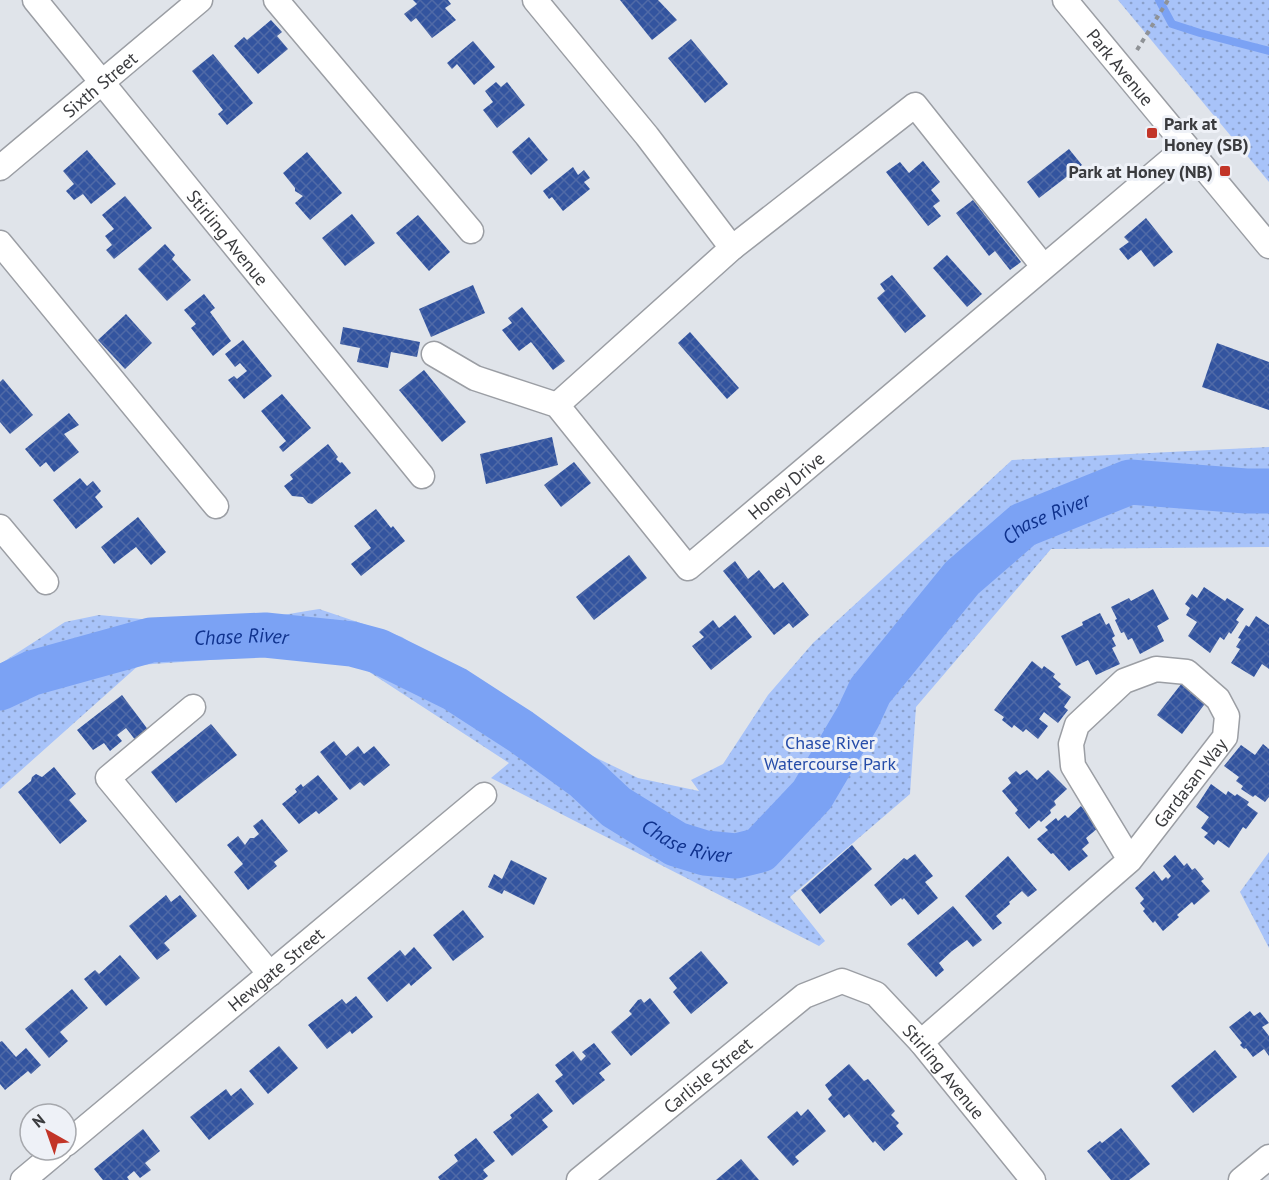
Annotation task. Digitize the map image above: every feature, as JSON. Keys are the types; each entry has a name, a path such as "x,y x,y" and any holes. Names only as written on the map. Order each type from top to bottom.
{"street":[{"name":"Stirling Avenue","path":"35,0 422,476"},
{"name":"Sixth Street","path":"0,168 200,0"},
{"path":"276,0 471,231"},
{"path":"534,0 647,136 732,248"},
{"name":"Park Avenue","path":"1065,0 1269,246"},
{"path":"434,354 475,378 557,405 732,248 915,105 1043,266"},
{"name":"Honey Drive","path":"557,405 688,568 1186,147"},
{"path":"0,243 216,506"},
{"path":"0,527 46,582"},
{"name":"Gardasan Way","path":"921,1042 1130,860 1225,737 1227,716 1218,699 1188,672 1156,669 1124,681 1077,725 1071,744 1073,766 1130,860"},
{"path":"193,707 108,778 270,974"},
{"name":"Hewgate Street","path":"78,1134 484,795"},
{"name":"Stirling Avenue","path":"842,981 876,994 921,1042 1032,1180"},
{"name":"Carlisle Street","path":"579,1180 804,996 842,981"},
{"path":"1241,1180 1269,1156"},
{"path":"23,1180 45,1162"}],"path":[{"path":"1144,37 1168,0"}],"green space":[{"path":"1118,0 1269,0 1269,182"},
{"name":"Chase River Watercourse Park","path":"1269,447 1269,547 1051,549 916,707 910,794 790,897 825,941 819,946 491,778 509,763 337,651 139,665 0,789 0,664 65,622 99,615 215,626 319,609 402,637 545,733 638,778 699,791 691,780 723,764 768,695 813,643 1012,460"},
{"path":"1269,852 1269,948 1240,892"}],"building":[{"path":"413,0 448,0 451,4 445,8 456,20 432,38 416,18 411,22 404,14 417,4"},
{"path":"620,0 658,0 677,20 652,40"},
{"path":"271,20 282,32 277,36 288,49 258,74 234,46 244,37 247,40"},
{"path":"691,39 728,84 705,103 668,58"},
{"path":"473,41 495,67 474,85 457,64 452,69 447,63"},
{"path":"213,54 253,103 227,125 218,114 223,110 192,71"},
{"path":"496,82 501,87 507,82 525,105 497,128 483,110 493,102 485,91"},
{"path":"529,137 548,160 531,175 512,152"},
{"path":"1069,149 1082,165 1039,198 1027,182"},
{"path":"87,150 116,184 91,204 83,194 74,200 66,191 74,184 63,171"},
{"path":"307,152 342,193 310,220 295,203 303,196 295,191 283,173"},
{"path":"923,161 940,182 931,190 940,201 933,206 941,216 928,226 886,172 900,162 909,173"},
{"path":"573,167 578,175 584,170 590,178 584,182 590,189 563,211 552,197 549,199 543,191"},
{"path":"125,196 152,228 114,259 106,250 112,245 105,236 114,229 102,215"},
{"path":"973,200 1021,262 1010,270 995,251 989,256 956,213"},
{"path":"352,214 375,243 345,266 322,238"},
{"path":"418,215 450,252 429,271 396,233"},
{"path":"1146,218 1173,252 1154,267 1141,250 1128,260 1119,249 1129,242 1124,237"},
{"path":"165,244 175,255 172,259 191,280 167,301 138,269"},
{"path":"947,255 982,294 967,307 933,268"},
{"path":"892,275 926,316 905,333 877,298 885,291 880,284"},
{"path":"473,285 485,313 431,337 419,309"},
{"path":"204,294 215,308 210,312 231,341 213,356 191,328 196,324 184,310"},
{"path":"522,307 565,361 553,370 531,342 519,351 502,330 512,323 508,318"},
{"path":"126,314 152,343 125,369 98,340"},
{"path":"343,327 420,342 417,357 391,352 388,368 357,362 360,348 340,344"},
{"path":"690,332 739,388 727,399 678,343"},
{"path":"243,340 272,376 244,399 228,380 234,376 237,379 247,371 240,363 235,367 225,354"},
{"path":"1217,343 1269,362 1269,410 1202,387"},
{"path":"424,370 466,422 442,442 399,390"},
{"path":"3,379 33,415 10,434 0,422 0,382"},
{"path":"282,394 311,428 283,452 279,447 286,441 261,411"},
{"path":"69,413 79,425 64,434 79,452 54,472 46,462 40,467 25,449"},
{"path":"552,437 558,465 486,484 480,454"},
{"path":"328,444 338,457 336,459 342,462 351,473 312,504 303,497 292,496 284,486 293,479 290,475"},
{"path":"574,462 591,483 561,507 544,485"},
{"path":"80,478 87,486 93,481 101,491 95,497 103,507 76,529 53,500"},
{"path":"376,509 405,541 361,576 351,564 371,548 354,526"},
{"path":"138,517 166,552 151,565 136,547 114,564 101,547"},
{"path":"629,555 647,578 594,620 576,597"},
{"path":"735,561 748,579 759,570 774,589 783,582 809,615 793,628 789,623 774,635 723,571"},
{"path":"1204,587 1225,601 1227,598 1244,609 1236,620 1239,622 1231,634 1229,632 1224,640 1220,637 1210,653 1188,636 1197,622 1186,615 1190,608 1185,604 1192,594 1197,598"},
{"path":"1153,589 1169,619 1157,626 1164,641 1140,654 1132,638 1128,640 1124,632 1121,633 1111,607 1129,598 1131,601"},
{"path":"1100,613 1106,625 1109,623 1115,636 1112,638 1116,646 1112,648 1120,664 1096,675 1088,660 1076,666 1061,636"},
{"path":"735,615 752,637 711,670 692,646 704,637 699,632 713,620 719,628"},
{"path":"1256,616 1269,625 1269,669 1262,664 1254,677 1231,663 1240,649 1236,647 1241,639 1238,638 1246,625 1249,627"},
{"path":"1032,661 1042,669 1044,666 1055,674 1053,677 1061,684 1058,687 1071,697 1064,707 1068,710 1058,723 1044,712 1039,719 1048,726 1038,739 1026,729 1023,732 1014,725 1012,728 1002,720 1004,717 994,710"},
{"path":"1182,683 1207,701 1182,734 1157,715"},
{"path":"122,695 149,731 136,741 126,728 117,735 122,741 110,751 104,743 93,750 77,730"},
{"path":"211,724 237,755 176,803 151,772"},
{"path":"334,741 346,756 358,746 364,754 374,746 390,765 364,786 360,782 350,790 320,752"},
{"path":"1263,744 1269,749 1269,797 1265,802 1241,789 1243,786 1236,781 1239,777 1224,766 1241,745 1255,755"},
{"path":"54,767 76,794 69,800 87,821 60,844 18,792 36,774 42,777"},
{"path":"1027,770 1037,780 1048,770 1067,789 1054,801 1056,805 1050,810 1051,813 1029,829 1015,813 1018,810 1002,791 1011,783 1008,778 1016,771 1020,775"},
{"path":"318,775 338,799 319,814 316,811 299,824 282,804 297,792 295,789 301,784 303,787"},
{"path":"1211,784 1226,795 1228,791 1235,796 1237,794 1249,802 1247,805 1258,813 1246,829 1243,827 1229,848 1218,840 1214,845 1204,837 1208,833 1201,828 1209,817 1196,807"},
{"path":"1081,806 1098,828 1086,838 1089,843 1082,849 1088,856 1069,871 1037,839 1048,830 1045,827 1056,818 1058,821 1065,815 1068,818"},
{"path":"262,819 288,851 274,862 277,866 248,890 234,872 243,864 227,845 238,836 245,845 250,838 259,834 253,826"},
{"path":"852,845 872,869 820,914 801,890"},
{"path":"915,854 933,876 925,882 938,898 918,915 904,898 891,906 874,885 904,858 907,860"},
{"path":"1175,855 1184,866 1187,863 1192,870 1195,868 1204,879 1201,881 1210,891 1194,905 1192,902 1163,931 1143,911 1145,909 1140,903 1144,899 1135,888 1154,871 1162,881 1166,877 1168,879 1171,876 1163,866"},
{"path":"1008,856 1037,890 1028,897 1022,891 1009,902 1010,904 996,916 1002,923 993,930 965,896"},
{"path":"511,860 547,878 534,905 504,890 502,894 488,887 494,874 502,879"},
{"path":"166,895 171,902 180,895 197,916 164,943 170,950 157,960 129,926"},
{"path":"953,906 982,940 973,947 967,940 952,951 939,963 944,970 936,977 907,944"},
{"path":"463,910 484,937 453,961 433,935"},
{"path":"414,947 432,968 411,986 409,983 387,1002 367,978 400,950 405,956"},
{"path":"701,951 728,983 691,1014 673,992 677,988 669,978"},
{"path":"120,955 140,978 106,1006 84,979 95,970 99,974"},
{"path":"72,989 88,1008 60,1032 68,1041 49,1058 25,1029"},
{"path":"356,996 373,1017 352,1034 350,1031 327,1049 308,1025 342,999 346,1004"},
{"path":"650,998 670,1023 631,1056 611,1032 632,1014 629,1011 638,1000 641,999 644,1003"},
{"path":"1250,1011 1254,1016 1260,1012 1269,1023 1262,1027 1269,1036 1269,1056 1264,1049 1253,1057 1246,1048 1240,1045 1242,1043 1229,1027"},
{"path":"2,1041 16,1057 26,1048 41,1065 31,1074 28,1071 5,1090 0,1084 0,1042"},
{"path":"594,1043 611,1064 599,1073 605,1080 573,1105 555,1081 563,1075 555,1065 573,1051 581,1061 586,1056 582,1052"},
{"path":"279,1046 298,1068 268,1094 249,1071"},
{"path":"1215,1050 1237,1077 1193,1113 1171,1086"},
{"path":"849,1064 864,1081 868,1079 895,1111 891,1115 899,1123 896,1126 903,1134 884,1151 875,1141 873,1143 849,1114 844,1118 828,1099 832,1095 825,1085"},
{"path":"241,1088 254,1104 209,1140 190,1117 226,1089 231,1096"},
{"path":"538,1093 553,1111 542,1120 548,1127 512,1156 493,1132 512,1118 510,1115"},
{"path":"808,1109 826,1131 795,1157 799,1161 793,1166 767,1137 797,1111 801,1116"},
{"path":"1121,1128 1150,1164 1129,1180 1111,1180 1087,1151"},
{"path":"143,1129 160,1151 145,1163 151,1170 140,1178 134,1171 127,1177 129,1180 103,1180 94,1169"},
{"path":"476,1138 495,1161 483,1170 488,1176 483,1180 440,1180 438,1177 458,1161 454,1155"},
{"path":"741,1159 759,1180 716,1180"}],"waterway":[{"path":"1159,0 1172,24 1269,51"},
{"name":"Chase River","path":"0,688 32,673 151,640 265,635 352,644 378,651 455,689 520,731 585,778 616,807 676,844 705,853 736,856 760,850 812,795 858,717 870,691 962,578 1023,525 1130,482 1269,491"}],"place":[{"name":"Park at Honey (SB)","path":"1152,133"},
{"name":"Park at Honey (NB)","path":"1225,171"}]}
